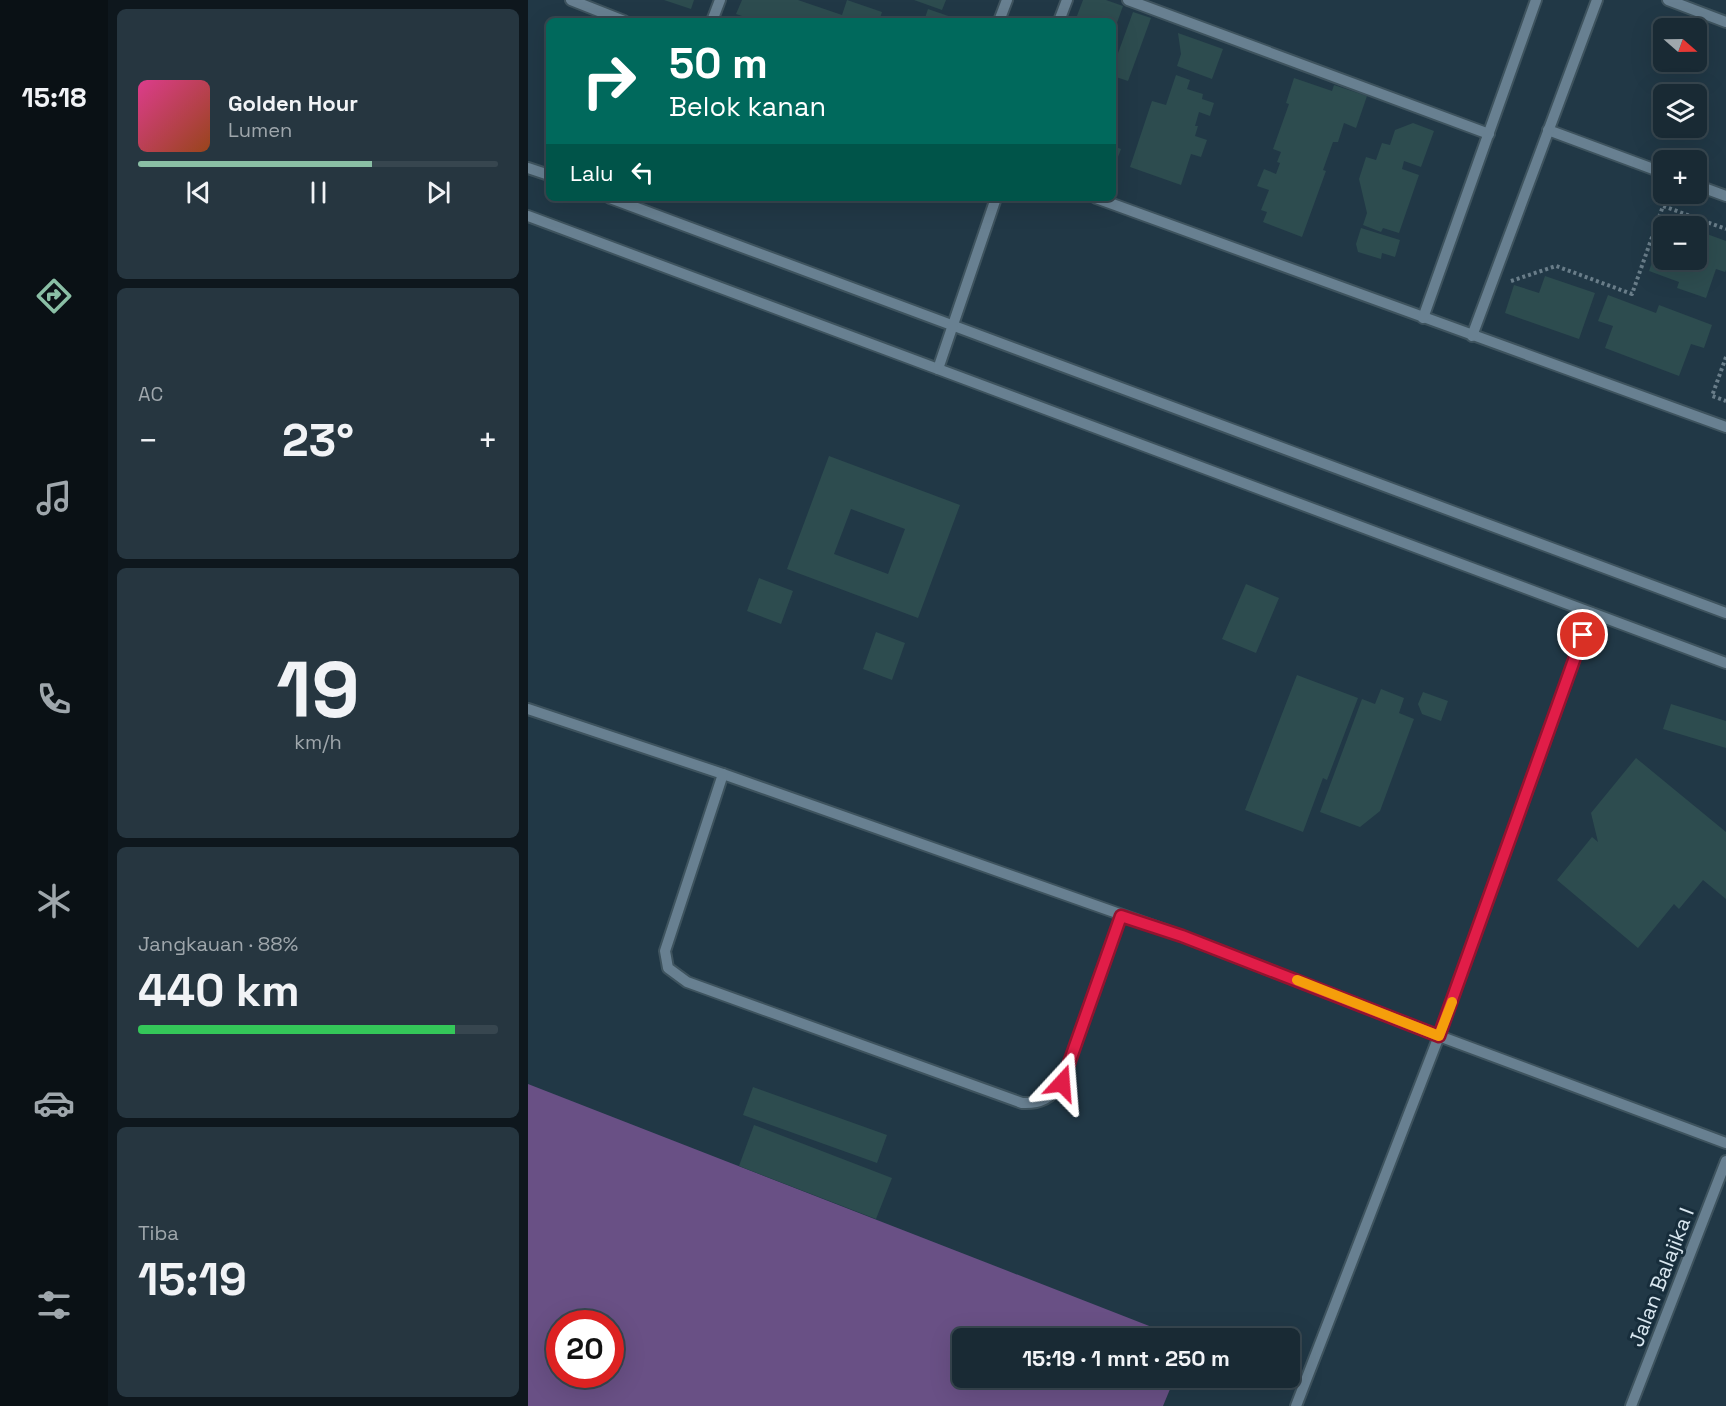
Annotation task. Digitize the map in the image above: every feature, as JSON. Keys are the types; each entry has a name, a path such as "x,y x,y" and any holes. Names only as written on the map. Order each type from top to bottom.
{"lane":[{"path":"571,0 616,18"},
{"path":"713,18 720,0"},
{"path":"1000,18 1006,0"},
{"path":"1060,18 1067,0"},
{"path":"1128,0 1489,134"},
{"path":"1424,318 1536,0"},
{"path":"1472,336 1597,0"},
{"path":"1668,0 1726,22"},
{"path":"1548,130 1653,169"},
{"path":"528,168 546,175"},
{"path":"1707,189 1726,196"},
{"path":"618,201 1726,613"},
{"path":"938,369 995,201"},
{"path":"1104,201 1726,427"},
{"path":"528,216 1726,663"},
{"path":"1296,1406 1439,1036 1591,613"},
{"path":"528,709 723,774 1182,936 1439,1036 1726,1143"},
{"path":"723,774 665,951 668,968 687,981 1022,1103 1032,1104 1054,1095 1062,1083 1121,916"},
{"name":"Jalan Balajika I","path":"1631,1406 1726,1161"}],"path":[{"path":"1508,282 1556,266 1632,294 1663,206 1726,229"},
{"path":"1726,357 1712,396 1726,401"}],"shaded area":[{"path":"528,1084 1154,1328 952,1328 952,1388 1170,1388 1163,1406 528,1406"}],"building":[{"path":"664,0 694,0 691,9"},
{"path":"742,0 798,0 842,15 847,0 882,12 880,18 745,18 736,14"},
{"path":"914,0 946,0 942,10"},
{"path":"1083,0 1106,0 1123,6 1116,26 1116,18 1076,18"},
{"path":"928,9 954,18 925,18"},
{"path":"1133,12 1151,18 1128,81 1116,77 1116,59"},
{"path":"1178,33 1223,49 1212,79 1177,66 1181,54"},
{"path":"1176,75 1190,80 1187,89 1203,94 1202,99 1214,103 1210,116 1199,112 1195,136 1207,140 1201,157 1191,154 1181,185 1130,167 1152,101 1166,105"},
{"path":"1294,78 1332,91 1334,85 1367,96 1356,128 1344,123 1338,142 1333,142 1323,170 1326,171 1302,237 1263,222 1267,212 1261,210 1269,190 1257,186 1264,169 1276,174 1280,163 1277,162 1281,152 1273,149 1289,104 1286,103"},
{"path":"1413,123 1434,131 1421,167 1404,161 1402,169 1419,175 1399,233 1383,228 1381,232 1363,225 1367,213 1359,179 1366,157 1376,160 1382,143 1390,145 1395,130"},
{"path":"1116,147 1121,149 1116,162"},
{"path":"1361,228 1400,240 1395,257 1382,253 1381,259 1358,252 1356,244"},
{"path":"1707,234 1726,241 1726,270 1725,272 1716,269 1706,298 1677,288 1679,282 1649,271 1653,260 1653,270 1707,270"},
{"path":"1545,276 1595,293 1579,339 1505,313 1514,285 1539,293"},
{"path":"1608,295 1656,313 1659,305 1712,325 1704,348 1691,344 1679,376 1605,348 1613,326 1598,321"},
{"path":"829,456 960,505 918,618 787,569","holes":["851,509 905,529 888,574 834,554"]},
{"path":"759,578 793,591 781,624 747,611"},
{"path":"1246,584 1279,598 1256,653 1222,639"},
{"path":"876,632 905,643 892,680 863,669"},
{"path":"1297,675 1358,698 1327,780 1323,778 1303,832 1245,810"},
{"path":"1381,689 1404,698 1399,713 1414,719 1380,811 1360,827 1320,812 1362,699 1375,704"},
{"path":"1423,692 1448,701 1441,721 1422,714 1418,704"},
{"path":"1671,704 1726,721 1726,748 1663,729"},
{"path":"1636,758 1726,832 1726,899 1703,880 1679,909 1674,904 1638,948 1557,880 1592,837 1598,842 1591,813"},
{"path":"753,1087 887,1135 877,1163 743,1115"},
{"path":"754,1125 892,1178 876,1219 739,1166"}],"slow traffic":[{"path":"1297,980 1439,1036 1452,1002"}],"route":[{"path":"1062,1083 1121,916 1182,936 1439,1036 1583,635"}]}
